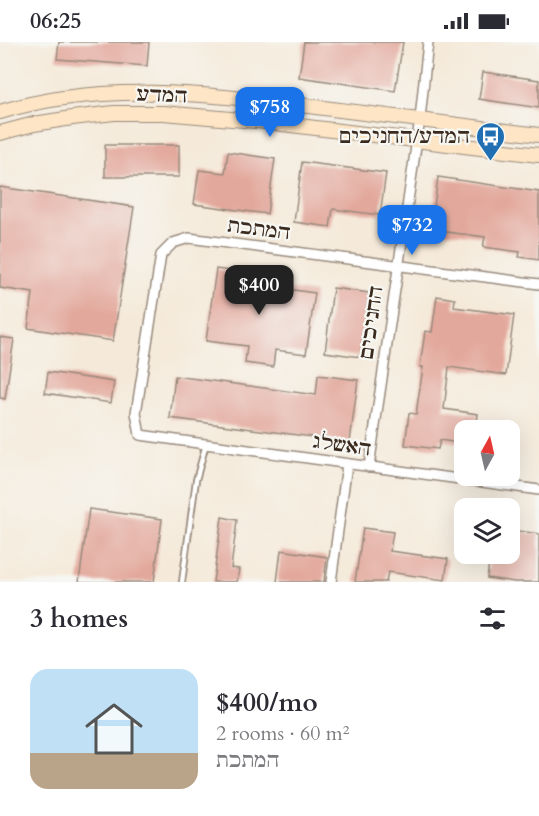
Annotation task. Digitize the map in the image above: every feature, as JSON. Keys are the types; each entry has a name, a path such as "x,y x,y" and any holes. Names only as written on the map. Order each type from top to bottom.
{"street":[{"name":"החניכים","path":"369,467 420,119 428,42"},
{"name":"המדע","path":"0,112 63,98 146,92 244,99 539,135"},
{"name":"המדע","path":"0,134 34,124 72,117 114,113 164,113 266,122 539,155"},
{"name":"המתכת","path":"140,435 136,413 161,255 173,243 189,238 539,284"},
{"name":"האשלג","path":"140,435 539,490"},
{"path":"331,582 346,464"}],"lane":[{"path":"182,582 196,480 206,444"}],"building":[{"path":"59,42 149,42 147,66 57,59"},
{"path":"304,42 403,42 395,91 299,77"},
{"path":"483,72 539,80 539,108 479,99"},
{"path":"105,145 179,145 179,177 105,177"},
{"path":"228,152 275,159 267,214 194,204 199,170 225,173"},
{"path":"302,162 386,173 380,215 333,209 330,227 294,222"},
{"path":"438,177 539,192 539,260 519,257 520,252 483,247 485,237 431,230"},
{"path":"0,187 134,207 113,341 28,328 33,293 0,288"},
{"path":"216,269 274,277 272,287 315,293 306,354 275,350 273,367 245,363 247,346 206,341"},
{"path":"333,288 369,293 360,357 325,352"},
{"path":"437,296 455,299 454,307 514,315 506,375 449,367 444,409 478,414 477,420 454,420 454,442 440,440 438,449 405,445 409,413 416,414 423,367 420,367 425,331 432,332"},
{"path":"0,337 14,339 5,399 0,398"},
{"path":"48,372 114,382 111,403 45,393"},
{"path":"318,375 358,380 350,442 170,418 175,376 316,395"},
{"path":"89,509 162,519 154,582 79,582"},
{"path":"222,517 237,520 231,568 239,569 237,582 213,582"},
{"path":"363,528 393,532 390,551 448,559 445,580 388,572 386,582 355,582"},
{"path":"520,531 539,534 539,582 515,582 487,578 489,564 520,564"},
{"path":"281,550 327,557 324,582 277,582"}],"place":[{"name":"המדע/החניכים","path":"491,162"}]}
